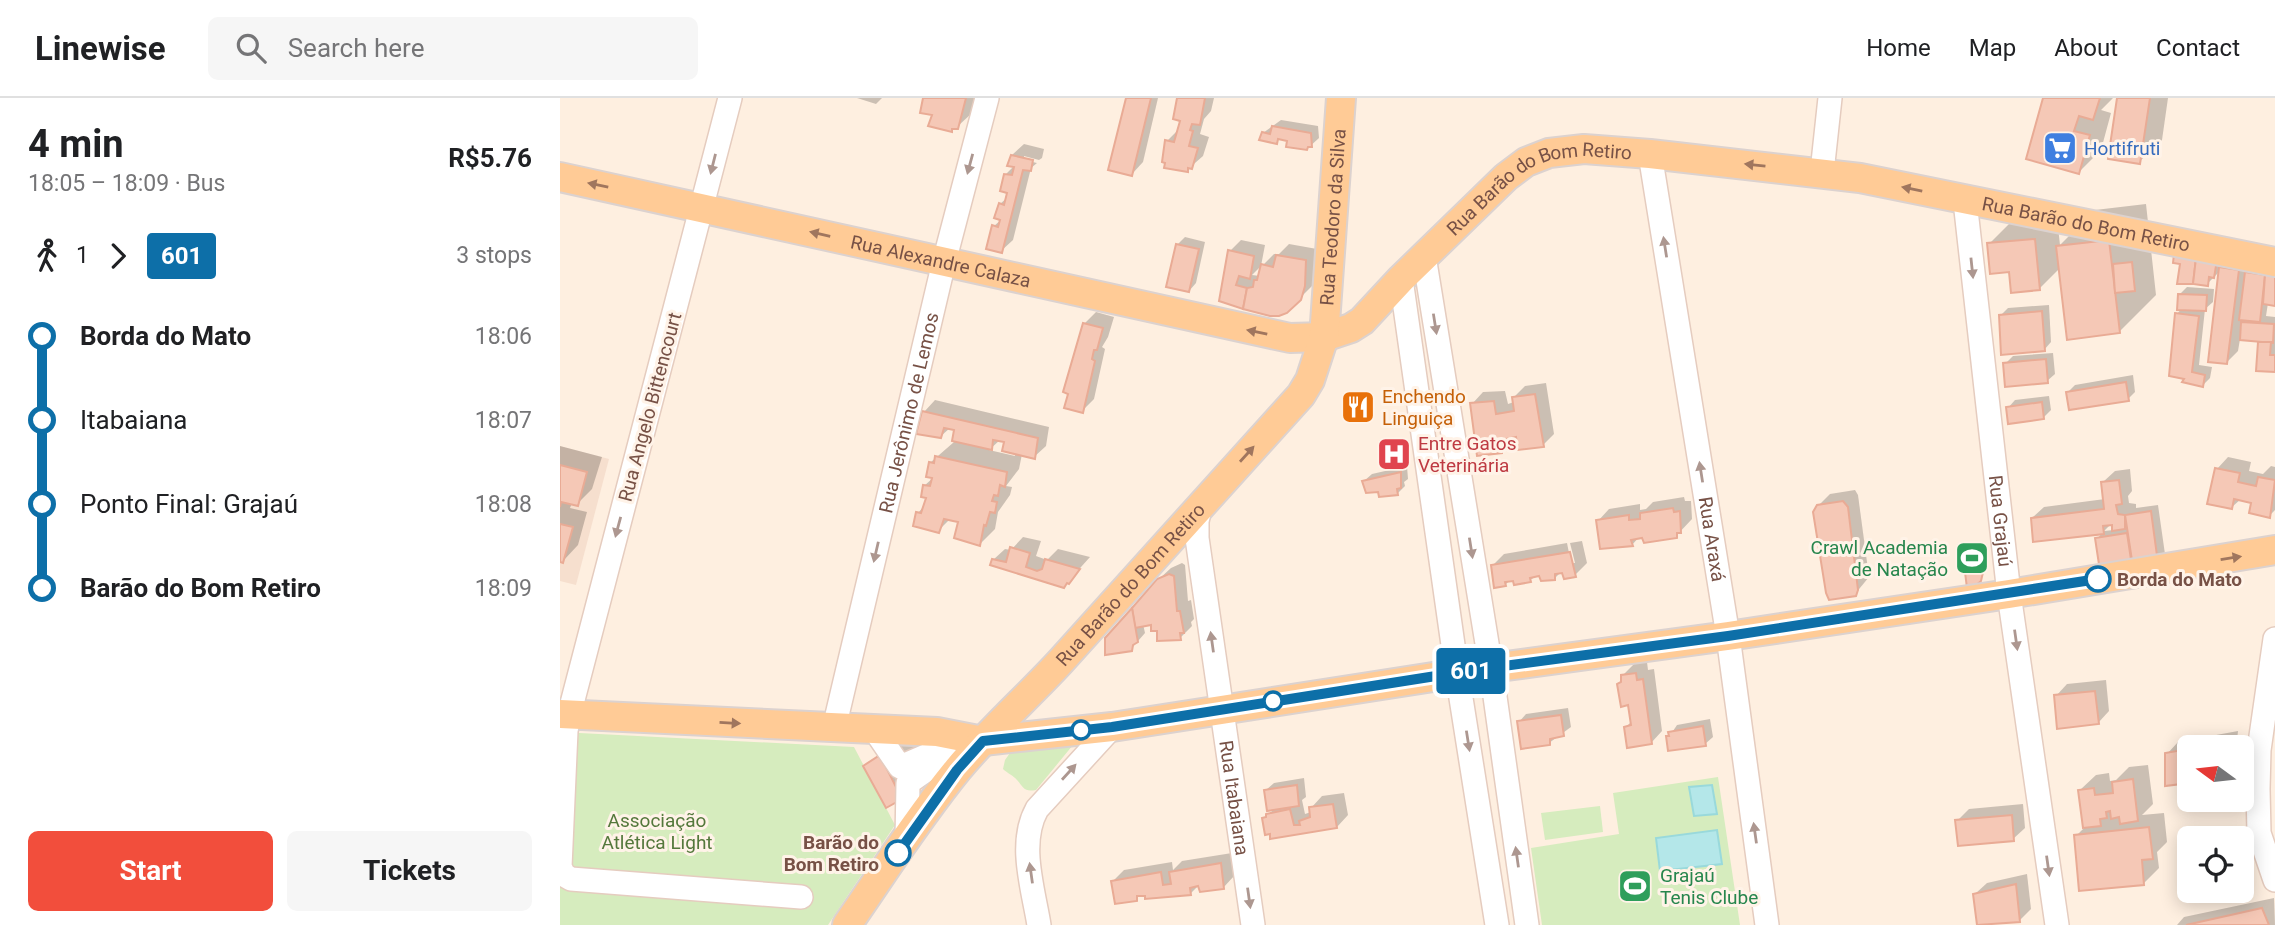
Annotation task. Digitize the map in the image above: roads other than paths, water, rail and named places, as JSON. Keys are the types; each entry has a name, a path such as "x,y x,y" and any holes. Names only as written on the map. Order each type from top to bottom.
{"main road":[{"name":"Rua Teodoro da Silva","path":"1324,337 1338,99"},
{"name":"Rua Barão do Bom Retiro","path":"564,714 874,729 960,742 1027,698 1301,395 1310,380 1324,337 1351,328 1362,321 1424,256 1506,177 1526,162 1549,153 1584,149 1650,153 1822,172 2269,256"},
{"name":"Rua Alexandre Calaza","path":"560,177 1276,336 1324,337"},
{"path":"847,925 907,840 960,742 1112,727 1457,673 2009,594 2275,550"},
{"name":"Rua Barão do Bom Retiro","path":"960,742 970,722 1027,698"}],"street":[{"name":"Rua Angelo Bittencourt","path":"730,98 703,208 564,714 566,731 560,867 564,875 571,879 801,897"},
{"name":"Rua Jerônimo de Lemos","path":"834,728 944,262 987,98"},
{"path":"1822,172 1830,98"},
{"name":"Rua Araxá","path":"1650,153 1728,636 1767,925"},
{"name":"Rua Grajaú","path":"1965,201 2009,594 2057,925"},
{"path":"1424,256 1491,668 1527,925"},
{"path":"1401,279 1457,673 1497,925"},
{"name":"Rua Itabaiana","path":"1201,505 1196,538 1253,925"},
{"path":"2275,639 2269,717 2259,750 2259,833 2275,880"},
{"path":"1039,925 1026,838 1031,820 1037,809 1112,727"}],"water":[{"path":"1712,785 1717,814 1694,816 1689,787"},
{"path":"1717,830 1722,864 1660,871 1656,838"}],"place":[{"name":"Hortifruti","path":"2060,148"},
{"name":"Enchendo Linguiça","path":"1358,407"},
{"name":"Entre Gatos Veterinária","path":"1394,454"},
{"name":"Crawl Academia de Natação","path":"1972,558"},
{"name":"Borda do Mato","path":"2098,579"},
{"name":"Barão do Bom Retiro","path":"898,853"},
{"name":"Grajaú Tenis Clube","path":"1635,886"}],"park label":[{"name":"Associação Atlética Light","path":"657,831"}]}
